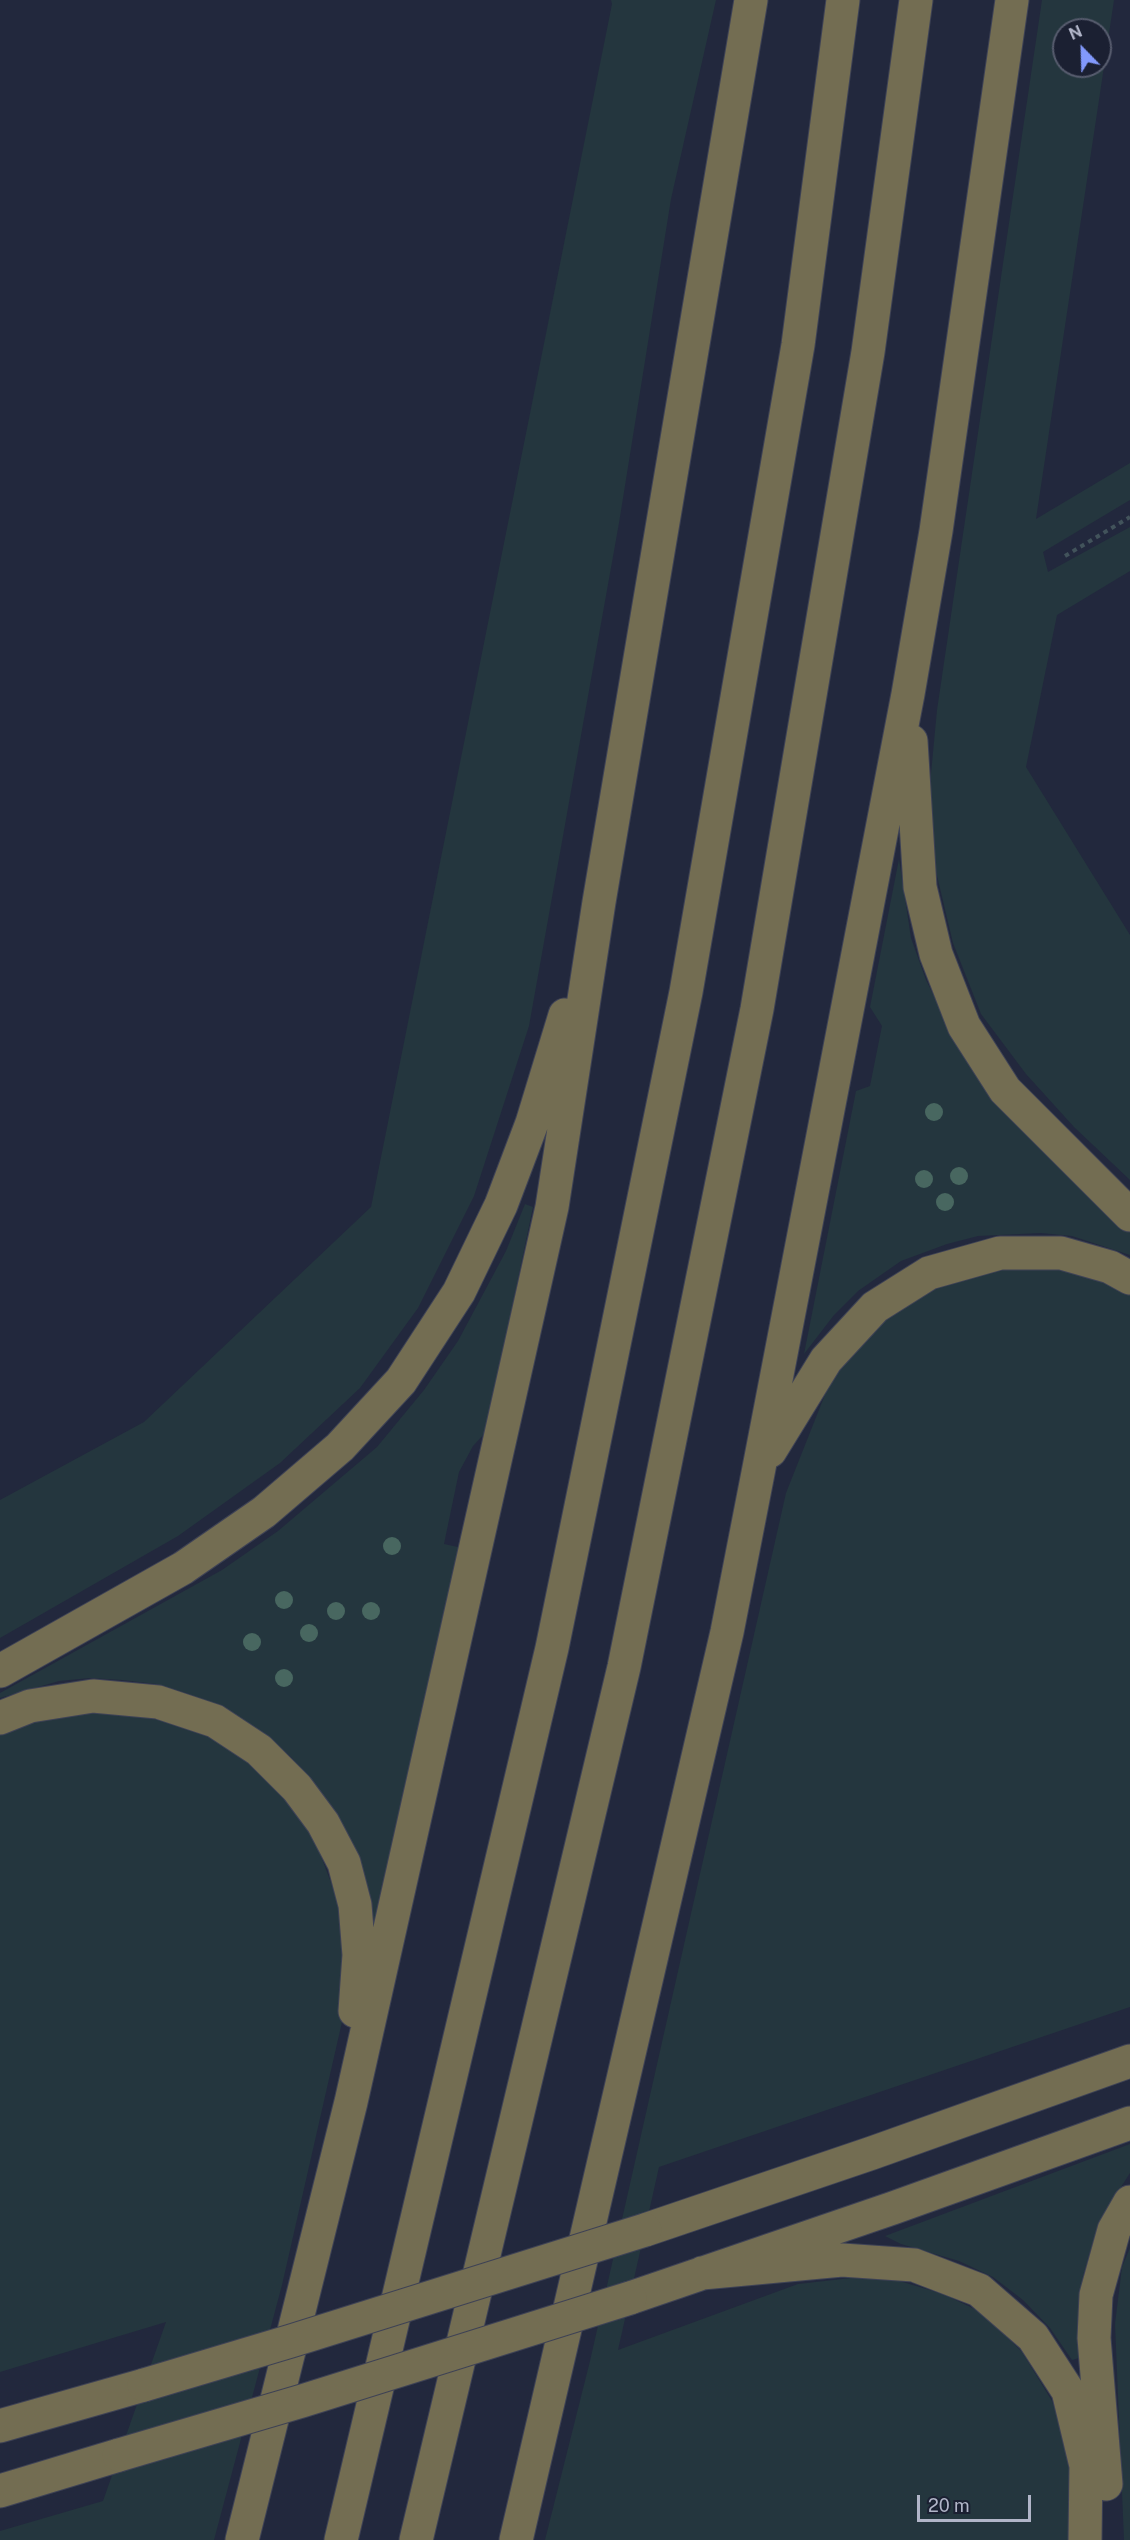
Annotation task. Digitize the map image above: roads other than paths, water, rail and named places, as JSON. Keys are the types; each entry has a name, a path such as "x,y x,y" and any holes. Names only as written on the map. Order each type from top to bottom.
{"highway":[{"path":"242,2540 351,2102 552,1207 599,902 751,0"},
{"path":"341,2540 552,1648 686,992 798,345 843,0"},
{"path":"416,2540 624,1667 755,1020 868,352 916,0"},
{"path":"516,2540 727,1632 908,694 937,519 1012,0"},
{"path":"908,694 920,887 936,954 964,1026 1005,1090 1130,1215"},
{"path":"0,1671 183,1569 264,1512 340,1447 401,1381 459,1292 501,1206 532,1123 599,902"},
{"path":"759,1468 826,1360 875,1307 929,1273 1000,1253 1061,1253 1110,1267 1130,1278"},
{"path":"0,1718 30,1706 93,1696 158,1702 215,1721 259,1750 297,1788 323,1823 344,1863 355,1905 359,1955 351,2102"},
{"path":"0,2426 291,2342 645,2229 883,2149 1130,2061"},
{"path":"0,2491 630,2298 1130,2123"},
{"path":"1107,2540 1106,2463 1094,2338 1096,2295 1114,2230 1130,2202"},
{"path":"702,2273 842,2260 914,2265 979,2290 1033,2337 1068,2391 1086,2466 1085,2540"}]}
